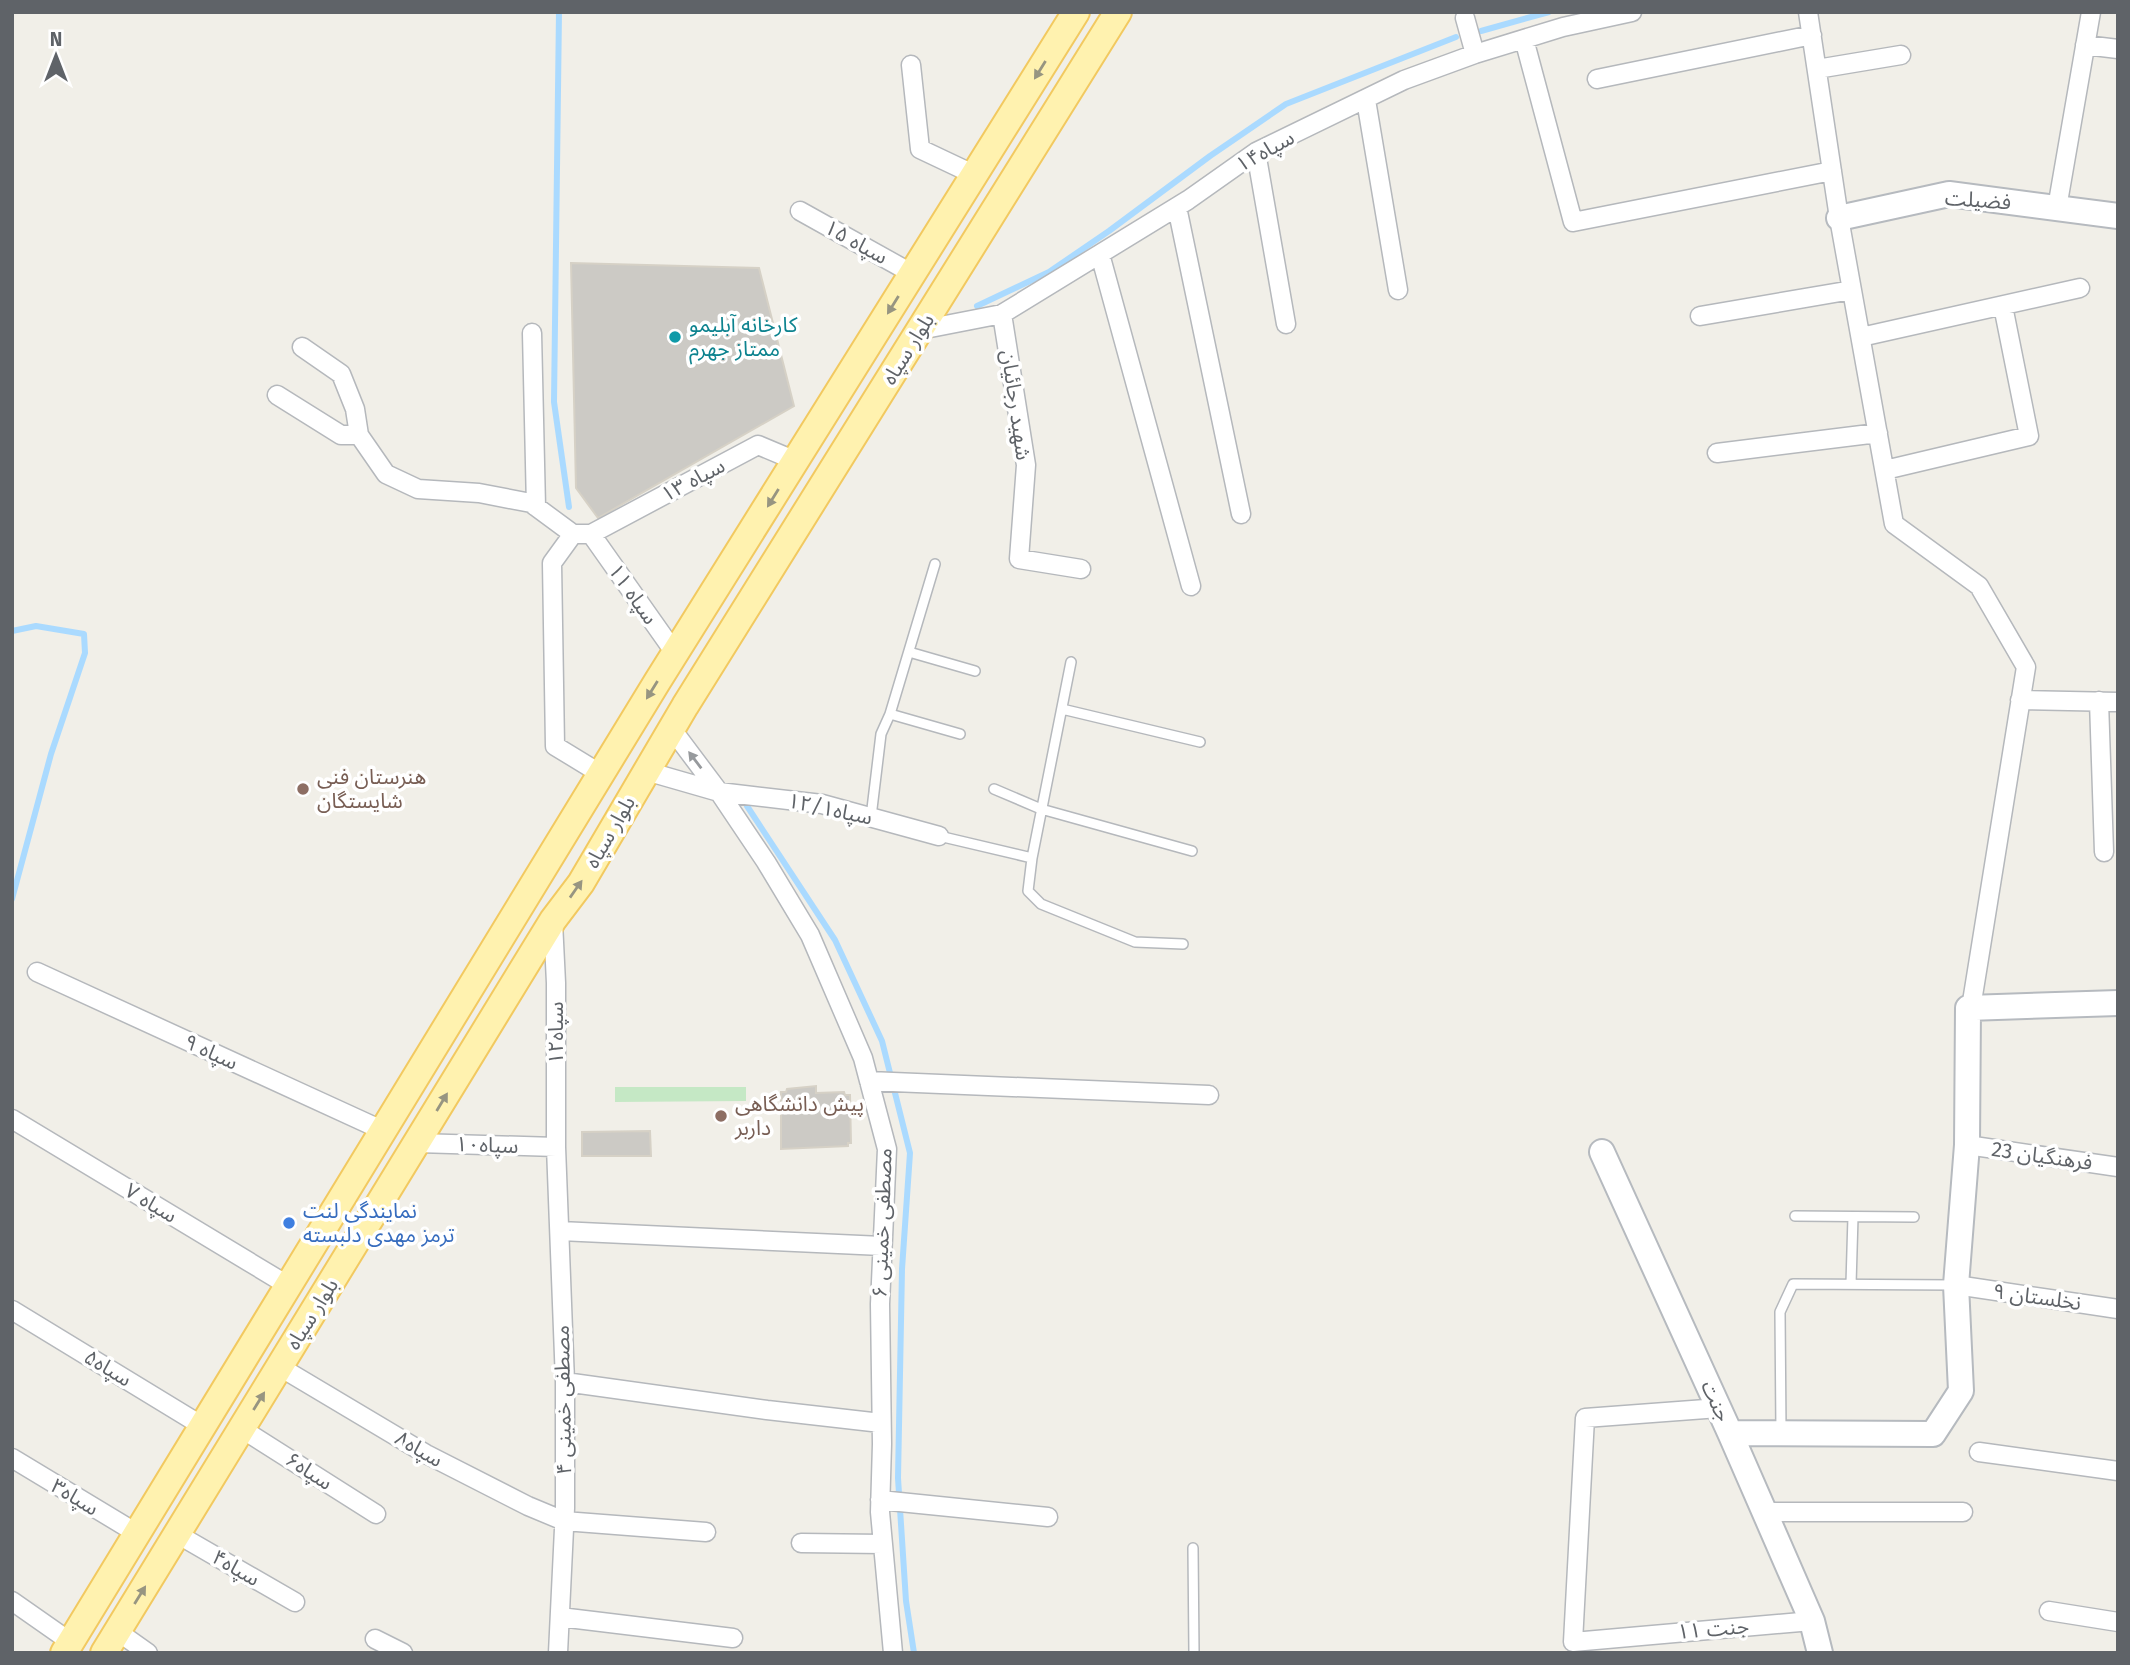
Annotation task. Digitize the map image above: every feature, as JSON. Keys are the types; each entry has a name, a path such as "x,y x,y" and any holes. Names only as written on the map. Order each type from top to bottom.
{"main road":[{"name":"بلوار سپاه","path":"68,1648 675,653 1076,12"},
{"name":"بلوار سپاه","path":"111,1642 553,920 581,883 671,728 1118,12"},
{"path":"526,897 553,920"}],"street":[{"name":"سپاه۱۴","path":"920,330 1002,314 1177,207 1256,152 1404,80 1475,54 1563,27 1632,12"},
{"path":"1730,1433 1933,1434 1961,1391 1955,1285 1967,1145 1968,1008 1971,1008 2026,667 1979,586 1894,524 1839,218 1808,12"},
{"path":"2057,208 2091,12"},
{"path":"1471,14 1475,54"},
{"path":"1597,79 1812,35"},
{"path":"1524,39 1573,222 1832,171"},
{"path":"2085,45 2118,49"},
{"path":"1816,69 1901,55"},
{"path":"911,65 920,149 975,175"},
{"path":"1366,100 1398,290"},
{"path":"1256,152 1286,324"},
{"name":"فضیلت","path":"1839,218 1949,194 2118,216"},
{"path":"1177,207 1241,514"},
{"name":"سپاه ۱۵","path":"800,211 913,274"},
{"path":"1100,254 1191,586"},
{"path":"1861,338 2080,288"},
{"path":"1700,316 1852,290"},
{"path":"1885,470 2029,436 2003,306"},
{"name":"شهید رجائیان","path":"1002,314 1026,465 1018,559 1081,569"},
{"path":"532,333 536,507"},
{"path":"302,347 341,374 355,409 359,435 386,474 418,489 479,493 531,503 573,534 592,534"},
{"path":"277,395 341,435 359,435"},
{"path":"1717,453 1878,433"},
{"name":"سپاه ۱۳","path":"592,534 758,445 796,461"},
{"path":"573,534 552,563 555,746 601,774"},
{"name":"سپاه ۱۱","path":"592,534 675,653"},
{"path":"2021,700 2118,702"},
{"path":"2099,701 2104,852"},
{"path":"671,728 719,792"},
{"name":"سپاه۱۲/۱","path":"646,771 719,792 822,804 939,836"},
{"name":"مصطفی خمینی ۶","path":"719,792 810,935 863,1058 887,1149 880,1304 880,1500 893,1653"},
{"name":"سپاه۱۲","path":"553,920 556,983 556,1147"},
{"name":"سپاه ۹","path":"37,972 384,1131"},
{"path":"1971,1008 2118,1003"},
{"path":"869,1081 1209,1095"},
{"name":"سپاه ۷","path":"12,1119 289,1286"},
{"name":"سپاه۱۰","path":"417,1143 556,1147"},
{"name":"فرهنگیان 23","path":"1967,1145 2118,1167"},
{"name":"مصطفی خمینی ۴","path":"556,1147 565,1382 564,1521 558,1653"},
{"name":"جنت","path":"1602,1152 1765,1512 1812,1621 1820,1653"},
{"path":"559,1231 882,1246"},
{"name":"نخلستان ۹","path":"1955,1285 2118,1309"},
{"name":"سپاه۵","path":"12,1310 204,1427"},
{"name":"سپاه۸","path":"280,1367 426,1454 528,1506 564,1521 706,1532"},
{"path":"565,1382 881,1423"},
{"name":"جنت ۱۱","path":"1719,1408 1586,1418 1573,1642 1812,1621"},
{"name":"سپاه۶","path":"242,1429 376,1514"},
{"path":"1979,1452 2118,1471"},
{"name":"سپاه۳","path":"12,1458 138,1534"},
{"path":"880,1500 1048,1517"},
{"path":"1765,1512 1963,1512"},
{"name":"سپاه۴","path":"177,1534 295,1602"},
{"path":"801,1543 883,1544"},
{"path":"12,1601 68,1648"},
{"path":"2049,1611 2118,1622"},
{"path":"559,1617 733,1638"},
{"path":"374,1639 403,1653"},
{"path":"111,1642 148,1653"}],"lane":[{"path":"871,817 881,734 890,713 935,564"},
{"path":"909,652 975,671"},
{"path":"1070,662 1031,858 1028,891 1041,904 1135,942 1183,944"},
{"path":"1062,709 1200,742"},
{"path":"890,713 960,734"},
{"path":"994,789 1041,809 1192,851"},
{"path":"939,836 1031,858"},
{"path":"1795,1216 1914,1217"},
{"path":"1851,1284 1853,1217"},
{"path":"1781,1433 1780,1312 1793,1284 1955,1285"},
{"path":"1193,1548 1194,1653"}],"green space":[{"path":"615,1087 746,1087 746,1101 615,1102"}],"building":[{"name":"کارخانه آبلیمو ممتاز جهرم","path":"571,263 759,268 794,406 598,518 576,488"},
{"name":"پیش دانشگاهی داربر","path":"816,1086 816,1093 844,1092 845,1095 850,1095 851,1143 848,1143 848,1146 781,1149 781,1092"},
{"path":"650,1131 651,1156 582,1156 582,1132"}],"waterway":[{"path":"559,12 554,402 569,507"},
{"path":"1481,31 1549,12"},
{"path":"977,306 1049,272 1286,104 1456,37"},
{"path":"12,631 36,626 84,634 85,653 51,754 12,899"},
{"path":"747,806 835,940 882,1041 910,1153 902,1269 898,1478 906,1601 914,1653"}],"place":[{"name":"کارخانه آبلیمو ممتاز جهرم","path":"675,337"},
{"name":"هنرستان فنی شایستگان","path":"303,789"},
{"name":"پیش دانشگاهی داربر","path":"721,1116"},
{"name":"نمایندگی لنت ترمز مهدی دلبسته","path":"289,1223"}]}
